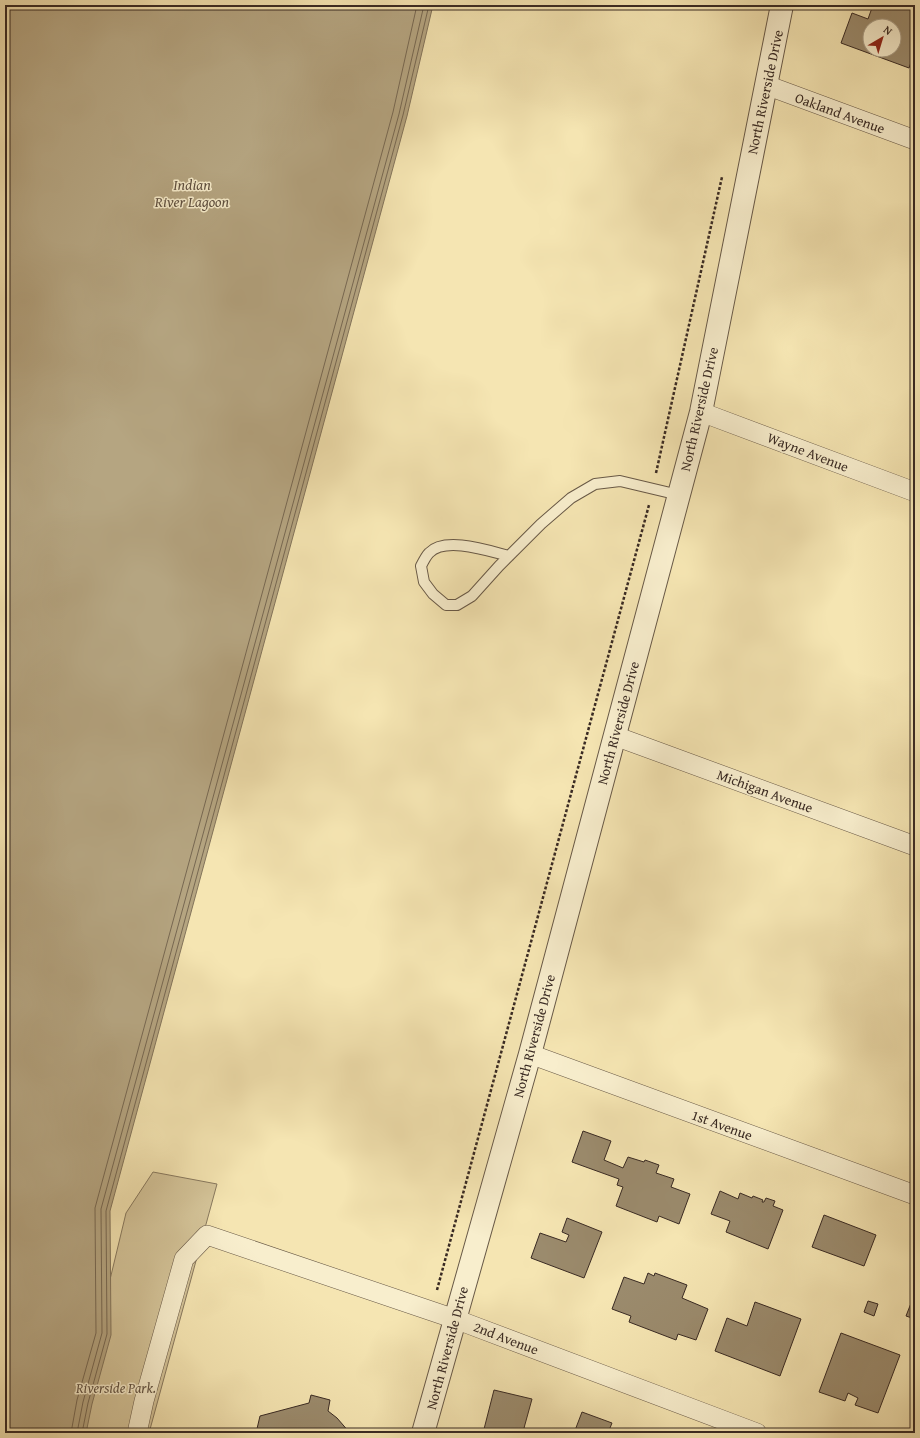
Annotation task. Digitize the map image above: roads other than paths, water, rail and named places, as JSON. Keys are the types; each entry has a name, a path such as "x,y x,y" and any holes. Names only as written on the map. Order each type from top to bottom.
{"street":[{"name":"North Riverside Drive","path":"423,1433 530,1054 701,412 782,5"},
{"name":"Oakland Avenue","path":"766,85 915,140"},
{"name":"Wayne Avenue","path":"701,412 915,492"},
{"name":"Michigan Avenue","path":"614,736 915,846"},
{"name":"1st Avenue","path":"530,1054 915,1195"},
{"name":"2nd Avenue","path":"137,1433 144,1401 184,1259 207,1234 454,1319 757,1433"}],"lane":[{"path":"509,556 479,548 456,545 442,546 429,552 421,566 424,582 433,594 446,605 457,605 472,596 540,524 571,498 595,484 620,481 679,495"}],"water":[{"name":"Indian River Lagoon","path":"5,5 433,5 407,116 110,1211 111,1335 92,1404 86,1433 5,1433"}],"park label":[{"name":"Riverside Park.","path":"116,1388"}]}
